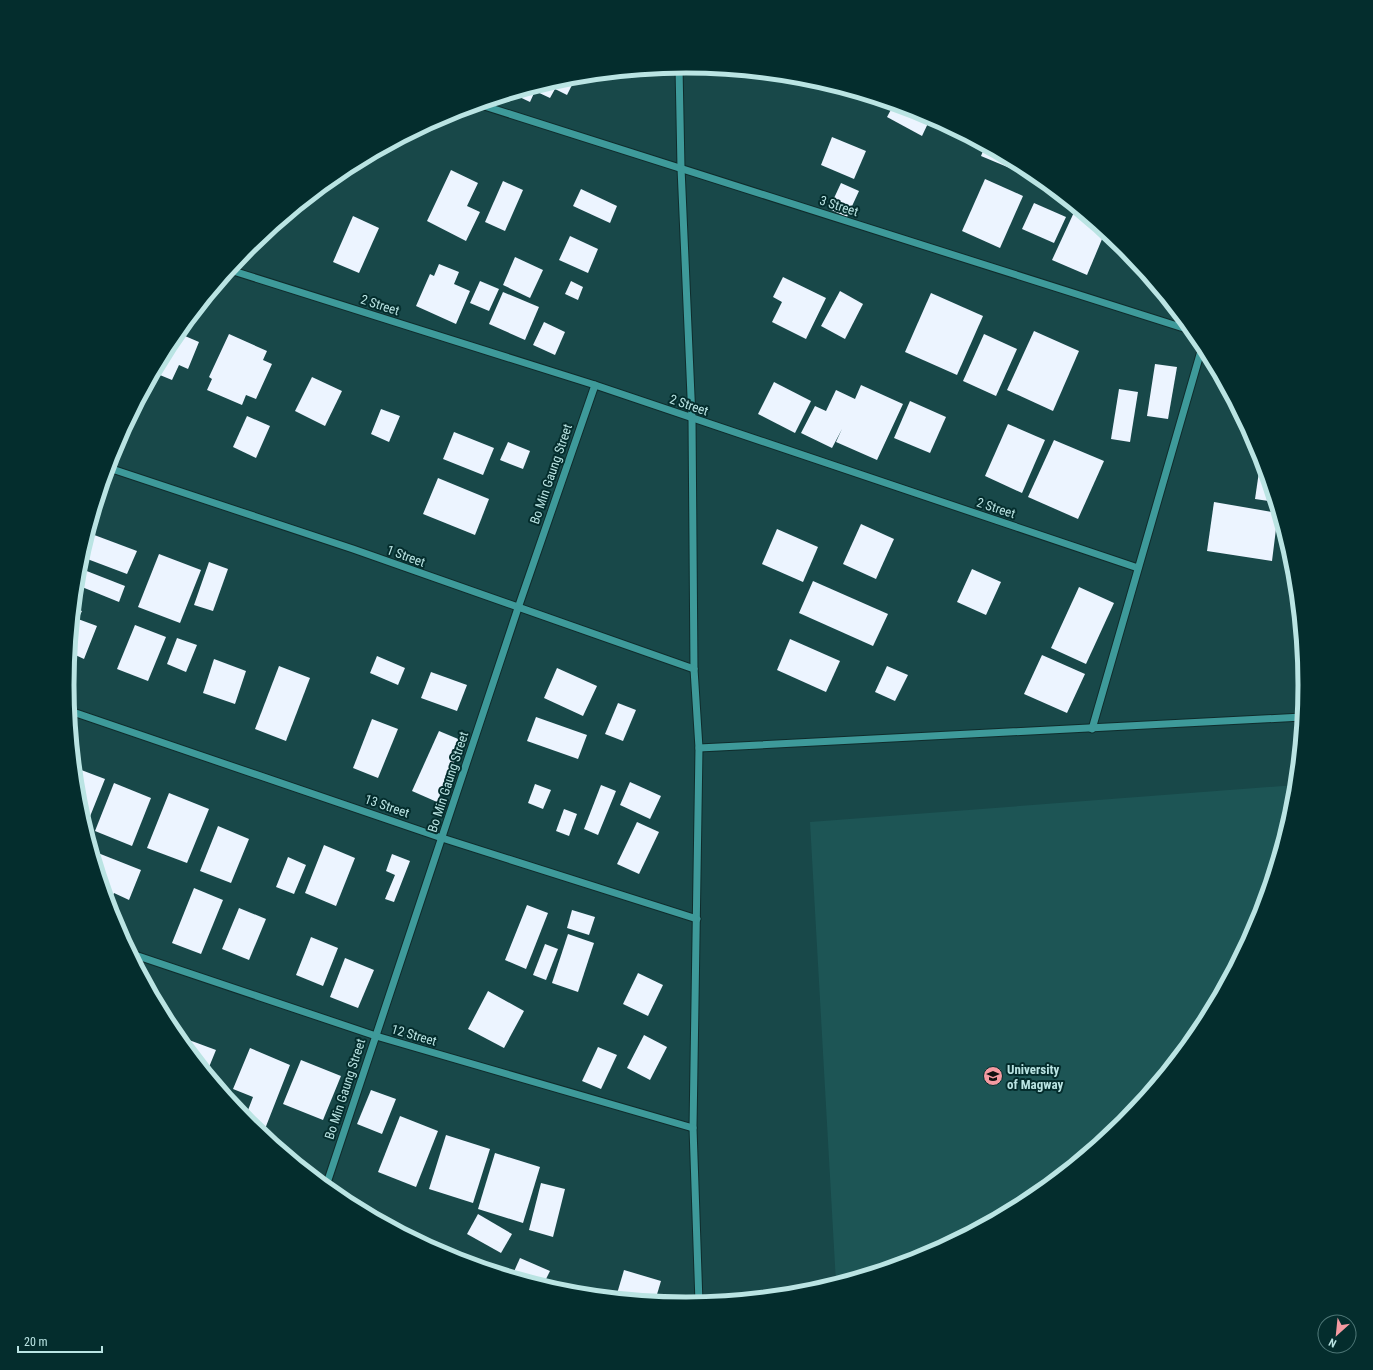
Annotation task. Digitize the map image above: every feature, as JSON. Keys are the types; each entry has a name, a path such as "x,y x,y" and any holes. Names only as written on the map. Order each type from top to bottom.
{"street":[{"path":"678,73 692,419 694,669 699,748 693,1128 699,1297"},
{"name":"3 Street","path":"486,107 1183,328"},
{"name":"2 Street","path":"235,272 594,386 1138,568"},
{"path":"1092,729 1200,353"},
{"name":"Bo Min Gaung Street","path":"328,1181 518,608 594,386"},
{"name":"1 Street","path":"114,470 353,549 694,669"},
{"name":"13 Street","path":"75,713 442,838 697,919"},
{"path":"699,748 1297,717"},
{"name":"12 Street","path":"138,956 376,1036 693,1128"}],"shaded area":[{"name":"University of Magway","path":"1290,785 1278,843 1266,882 1252,919 1235,956 1217,991 1195,1025 1172,1058 1147,1089 1090,1145 1059,1171 1027,1194 957,1234 921,1250 883,1265 836,1278 810,822"}],"building":[{"path":"572,84 567,95 555,89 550,98 537,92"},
{"path":"534,93 530,102 519,97"},
{"path":"892,108 928,123 922,136 887,117"},
{"path":"832,137 866,151 854,179 821,165"},
{"path":"983,150 1019,172 981,156"},
{"path":"451,170 478,183 467,206 480,212 466,241 427,221"},
{"path":"985,179 1023,196 1000,248 962,231"},
{"path":"503,181 523,190 505,231 485,222"},
{"path":"841,183 859,191 847,217 829,209"},
{"path":"581,189 617,206 610,223 573,206"},
{"path":"1034,203 1066,217 1054,243 1022,229"},
{"path":"1074,212 1103,237 1087,275 1052,260"},
{"path":"353,216 379,228 359,273 333,262"},
{"path":"570,236 598,249 588,273 559,260"},
{"path":"515,257 543,270 530,298 503,285"},
{"path":"439,264 459,272 454,284 470,291 456,324 416,306 430,274 434,276"},
{"path":"783,277 826,298 806,339 772,322 782,302 773,297"},
{"path":"480,281 499,289 489,311 470,303"},
{"path":"571,281 583,287 578,300 565,294"},
{"path":"840,291 863,304 845,339 821,326"},
{"path":"503,292 539,307 525,340 489,324"},
{"path":"931,293 983,316 957,375 905,352"},
{"path":"544,322 565,332 555,355 533,345"},
{"path":"1034,331 1079,351 1053,411 1007,390"},
{"path":"229,334 267,351 263,360 272,364 256,399 246,395 242,405 207,390 212,379 209,377"},
{"path":"984,334 1017,349 996,396 963,381"},
{"path":"184,336 199,342 188,369 179,365 172,380 159,375"},
{"path":"1155,364 1177,367 1168,419 1147,416"},
{"path":"312,377 342,391 325,426 295,411"},
{"path":"774,382 811,401 795,433 758,414"},
{"path":"861,385 903,404 877,460 836,442 842,429 832,448 801,433 815,406 826,411 836,390 855,399"},
{"path":"1119,389 1138,392 1130,442 1111,439"},
{"path":"910,401 946,417 930,453 894,438"},
{"path":"381,409 400,416 389,442 371,434"},
{"path":"247,416 270,426 256,458 233,447"},
{"path":"1008,424 1045,440 1022,493 985,476"},
{"path":"454,432 494,448 483,475 443,459"},
{"path":"1054,440 1104,461 1078,519 1028,497"},
{"path":"508,442 530,451 523,469 500,460"},
{"path":"1259,470 1270,501 1255,499"},
{"path":"438,478 489,499 475,535 423,514"},
{"path":"1214,502 1273,512 1277,523 1272,561 1207,551"},
{"path":"861,524 894,539 876,579 843,564"},
{"path":"777,529 818,547 803,582 762,564"},
{"path":"93,535 137,551 127,574 88,559"},
{"path":"159,554 201,570 180,623 138,607"},
{"path":"209,562 228,569 213,611 194,605"},
{"path":"972,569 1001,582 986,615 957,602"},
{"path":"85,570 125,586 119,602 83,587"},
{"path":"813,581 888,614 873,646 799,613"},
{"path":"1079,587 1114,603 1086,664 1051,648"},
{"path":"79,619 97,626 84,659 75,655"},
{"path":"135,625 166,637 148,681 117,669"},
{"path":"177,638 197,645 186,672 167,664"},
{"path":"790,639 840,661 826,692 777,670"},
{"path":"1042,655 1085,674 1067,713 1024,694"},
{"path":"377,656 405,668 398,685 370,673"},
{"path":"214,659 246,671 235,704 203,693"},
{"path":"279,666 310,678 286,741 255,729"},
{"path":"887,666 908,675 895,701 875,692"},
{"path":"557,668 597,686 583,716 544,698"},
{"path":"431,672 467,685 457,711 421,698"},
{"path":"618,703 636,710 623,741 605,734"},
{"path":"536,717 587,735 578,759 527,741"},
{"path":"372,719 398,729 378,778 353,768"},
{"path":"439,731 463,741 437,802 412,791"},
{"path":"81,770 105,779 89,818"},
{"path":"630,782 661,796 650,819 620,805"},
{"path":"114,783 151,798 132,846 95,831"},
{"path":"535,784 551,790 543,809 528,803"},
{"path":"601,785 616,791 598,835 584,829"},
{"path":"169,793 209,809 187,863 147,848"},
{"path":"564,809 577,814 569,836 556,831"},
{"path":"637,822 659,832 639,874 617,864"},
{"path":"218,826 249,839 231,883 200,871"},
{"path":"324,845 355,858 336,906 305,893"},
{"path":"98,853 141,870 129,900 114,893 112,896"},
{"path":"392,854 410,861 394,902 385,899 395,875 386,871"},
{"path":"288,857 306,865 294,894 276,887"},
{"path":"194,888 223,900 201,954 172,943"},
{"path":"527,905 548,913 526,969 505,960"},
{"path":"239,908 266,919 249,960 222,949"},
{"path":"572,910 595,917 589,935 567,928"},
{"path":"568,934 594,943 578,992 552,983"},
{"path":"311,937 338,948 323,986 296,975"},
{"path":"545,944 558,949 546,980 533,975"},
{"path":"345,958 374,970 358,1008 330,997"},
{"path":"638,973 663,985 648,1016 623,1004"},
{"path":"488,991 524,1011 504,1048 468,1029"},
{"path":"644,1035 667,1047 650,1080 627,1068"},
{"path":"189,1040 216,1050 209,1068 201,1058"},
{"path":"598,1047 617,1055 601,1089 582,1081"},
{"path":"250,1048 290,1065 265,1128 248,1111 253,1097 233,1089"},
{"path":"301,1060 341,1076 323,1120 283,1104"},
{"path":"371,1090 396,1099 382,1134 357,1124"},
{"path":"400,1116 438,1131 416,1187 378,1172"},
{"path":"446,1135 490,1149 473,1203 429,1189"},
{"path":"495,1153 540,1167 523,1223 478,1209"},
{"path":"541,1183 565,1189 553,1237 529,1230"},
{"path":"478,1214 512,1234 501,1253 467,1234"},
{"path":"520,1258 550,1271 545,1280 514,1272"},
{"path":"624,1270 661,1281 656,1296 617,1293"}],"place":[{"name":"University of Magway","path":"993,1076"}]}
